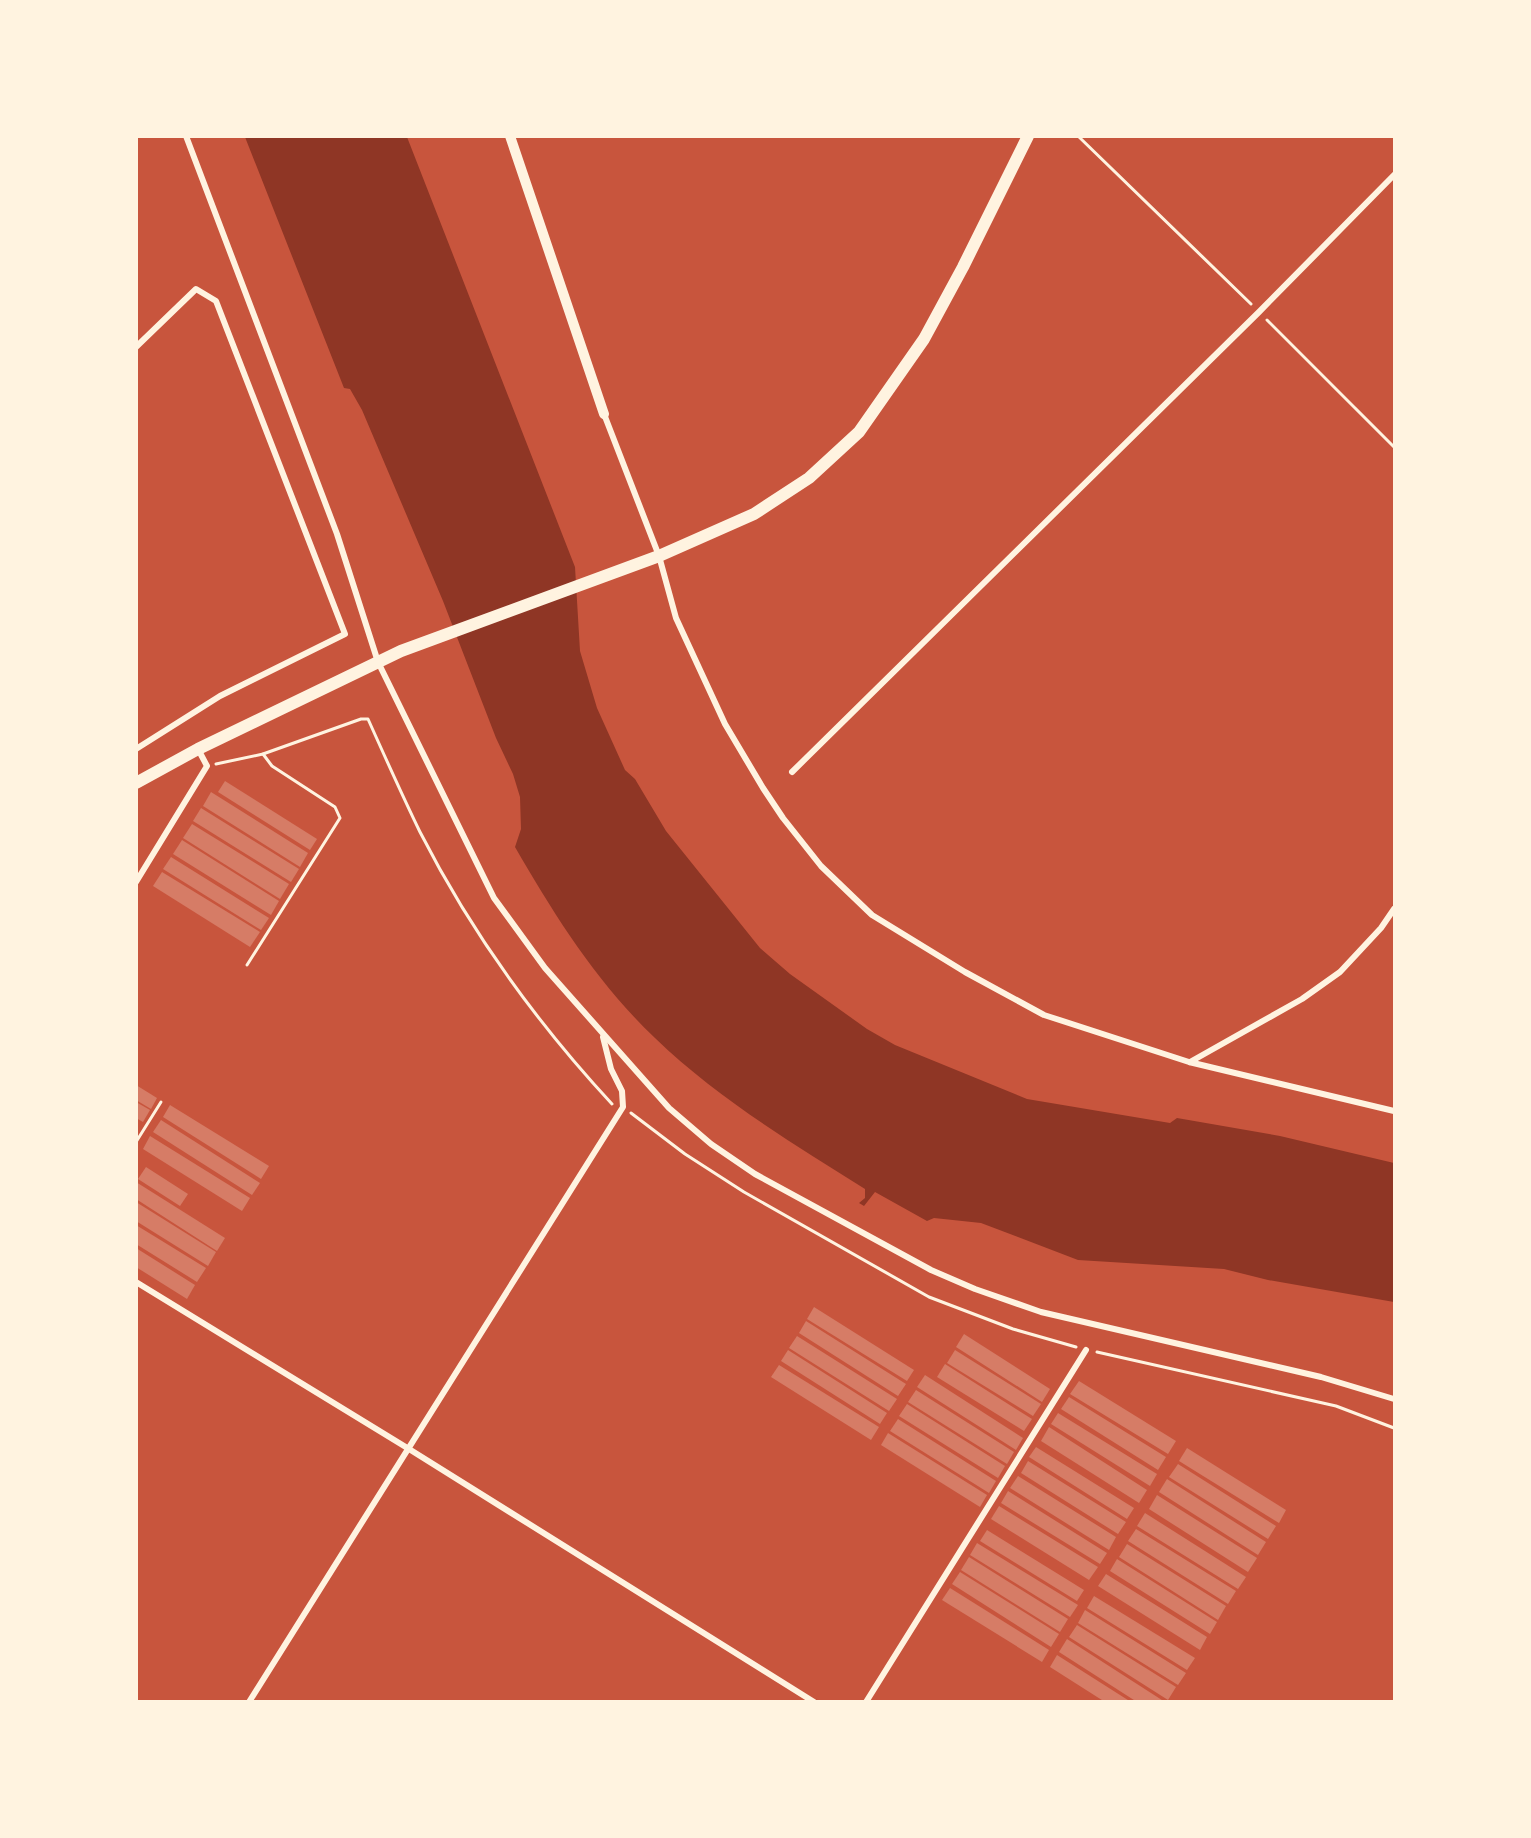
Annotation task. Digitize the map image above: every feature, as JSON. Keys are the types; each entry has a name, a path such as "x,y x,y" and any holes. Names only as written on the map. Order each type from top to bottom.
{"main road":[{"path":"136,783 198,749 400,651 654,558 754,514 809,478 859,432 924,339 963,267 1028,136"}],"street":[{"path":"186,136 337,534 378,662 494,898 545,968 669,1108 711,1144 755,1173 931,1270 975,1289 1041,1312 1321,1377 1395,1399"},
{"path":"510,136 675,618 736,743 783,818 821,866 872,915 965,972 1044,1015 1189,1062 1395,1111"},
{"path":"792,772 1395,175"},
{"path":"136,347 196,289 216,301 345,634 220,696 136,749"},
{"path":"136,882 207,766 198,749"},
{"path":"1189,1062 1302,999 1340,972 1381,928 1395,909"},
{"path":"249,1701 623,1107 622,1091 611,1069 603,1034"},
{"path":"136,1282 814,1701"},
{"path":"866,1701 1086,1350"}],"path":[{"path":"1078,136 1395,447"},
{"path":"207,766 263,754 361,719 368,719 420,832 458,900 490,950 556,1039 612,1105 623,1107 685,1154 744,1192 929,1297 1013,1329 1086,1350 1336,1406 1379,1420 1395,1428"},
{"path":"247,965 340,818 335,807 272,766 263,754"},
{"path":"136,1142 161,1102"}],"shaded area":[{"path":"245,137 407,137 575,567 580,651 597,708 625,770 635,779 666,831 760,948 790,974 867,1029 895,1045 1027,1099 1170,1123 1177,1118 1280,1136 1394,1163 1394,1302 1268,1280 1224,1269 1078,1260 981,1223 934,1218 927,1221 875,1192 864,1206 859,1203 865,1198 865,1189 729,1100 679,1060 634,1017 578,948 515,847 521,829 520,797 513,774 496,738 443,601 362,410 350,389 344,388"}],"building":[{"path":"225,781 317,839 310,850 218,792"},
{"path":"211,792 308,853 300,867 203,806"},
{"path":"201,808 299,869 291,882 193,821"},
{"path":"192,824 289,884 280,899 183,838"},
{"path":"182,840 279,901 271,915 173,854"},
{"path":"171,857 269,918 261,930 163,869"},
{"path":"162,872 260,932 250,947 153,886"},
{"path":"136,1085 157,1098 151,1109 136,1100"},
{"path":"136,1102 150,1110 143,1122 136,1118"},
{"path":"170,1105 269,1166 261,1179 163,1117"},
{"path":"161,1120 260,1183 252,1195 153,1132"},
{"path":"150,1136 250,1198 242,1211 143,1149"},
{"path":"146,1167 188,1194 180,1206 138,1179"},
{"path":"136,1182 225,1238 217,1251 136,1199"},
{"path":"136,1202 216,1252 208,1266 136,1221"},
{"path":"136,1225 206,1268 197,1282 136,1244"},
{"path":"136,1248 195,1285 187,1299 136,1267"},
{"path":"814,1307 914,1370 907,1381 807,1319"},
{"path":"806,1321 906,1384 898,1396 799,1333"},
{"path":"964,1334 1050,1389 1042,1402 956,1347"},
{"path":"797,1336 897,1399 889,1411 789,1348"},
{"path":"788,1350 887,1413 880,1424 781,1361"},
{"path":"955,1350 1041,1404 1033,1416 947,1363"},
{"path":"945,1364 1032,1419 1024,1431 937,1377"},
{"path":"779,1365 879,1427 871,1440 771,1377"},
{"path":"925,1375 1023,1438 1016,1450 917,1387"},
{"path":"1079,1381 1176,1441 1168,1454 1070,1394"},
{"path":"916,1390 1014,1452 1007,1464 908,1402"},
{"path":"1069,1397 1166,1457 1158,1470 1061,1409"},
{"path":"907,1404 1005,1466 998,1478 899,1416"},
{"path":"1058,1413 1157,1474 1150,1486 1051,1424"},
{"path":"898,1419 996,1481 989,1493 890,1431"},
{"path":"1049,1427 1147,1490 1139,1503 1041,1441"},
{"path":"888,1433 987,1495 980,1507 881,1445"},
{"path":"1036,1447 1134,1508 1127,1519 1029,1457"},
{"path":"1187,1448 1286,1510 1279,1523 1179,1461"},
{"path":"1028,1461 1126,1522 1118,1534 1021,1473"},
{"path":"1178,1464 1276,1526 1268,1539 1169,1477"},
{"path":"1018,1476 1116,1537 1109,1550 1010,1488"},
{"path":"1167,1479 1266,1542 1258,1555 1159,1492"},
{"path":"1008,1491 1107,1553 1100,1564 1001,1503"},
{"path":"1157,1495 1257,1558 1248,1572 1149,1509"},
{"path":"999,1506 1098,1567 1089,1580 991,1519"},
{"path":"1145,1513 1246,1577 1238,1589 1137,1526"},
{"path":"1136,1529 1236,1591 1228,1604 1128,1541"},
{"path":"987,1530 1084,1590 1077,1601 980,1541"},
{"path":"977,1543 1078,1605 1070,1617 970,1555"},
{"path":"1127,1544 1226,1606 1218,1620 1119,1557"},
{"path":"969,1557 1068,1619 1060,1632 961,1570"},
{"path":"1117,1559 1217,1622 1210,1634 1110,1571"},
{"path":"960,1572 1059,1634 1051,1647 952,1584"},
{"path":"1106,1574 1207,1637 1200,1650 1098,1586"},
{"path":"950,1588 1049,1650 1042,1662 942,1600"},
{"path":"1094,1596 1195,1658 1187,1670 1087,1608"},
{"path":"1085,1610 1186,1673 1178,1685 1078,1623"},
{"path":"1077,1625 1176,1687 1168,1700 1069,1637"},
{"path":"1067,1639 1165,1702 1137,1702 1059,1652"},
{"path":"1057,1655 1131,1702 1105,1702 1050,1667"}]}
